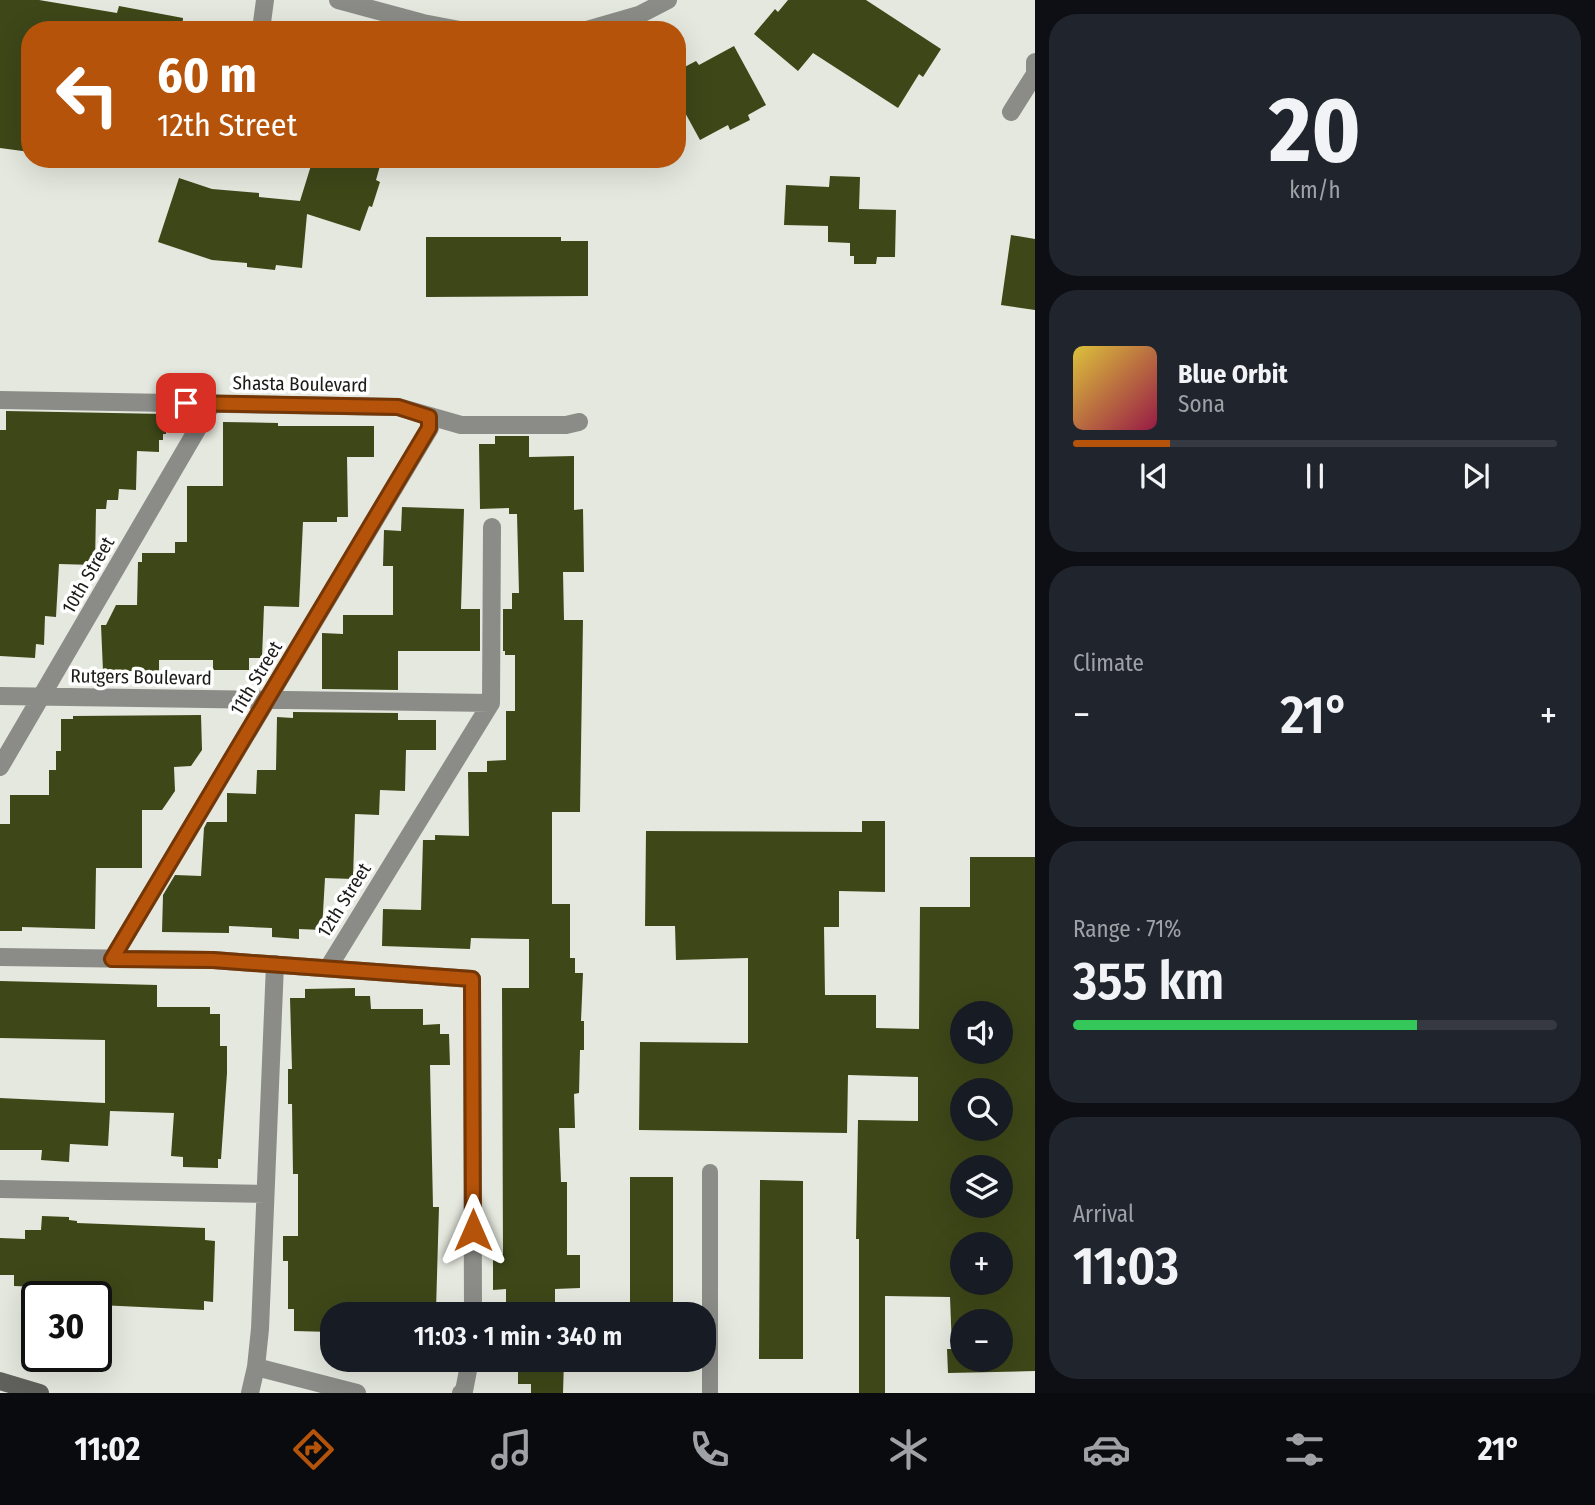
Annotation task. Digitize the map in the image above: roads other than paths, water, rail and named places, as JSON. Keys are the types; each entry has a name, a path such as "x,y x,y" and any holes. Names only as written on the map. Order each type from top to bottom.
{"street":[{"path":"262,21 265,0"},
{"path":"338,0 416,21"},
{"path":"618,21 639,15 668,0"},
{"path":"1010,112 1035,74 1035,62"},
{"name":"Shasta Boulevard","path":"0,400 398,407 461,425 566,425 579,422"},
{"name":"10th Street","path":"0,767 212,404"},
{"name":"11th Street","path":"112,959 429,428 429,417"},
{"path":"491,703 492,527"},
{"name":"Rutgers Boulevard","path":"0,696 491,703"},
{"name":"12th Street","path":"473,1302 472,979 328,968 491,703"},
{"path":"0,957 213,960 328,968"},
{"path":"250,1393 260,1329 275,964"},
{"path":"0,1189 265,1194"},
{"path":"256,1367 356,1393"},
{"path":"461,1393 464,1391 468,1372"},
{"path":"0,1381 40,1393"}],"lane":[{"path":"710,1172 710,1393"}]}
